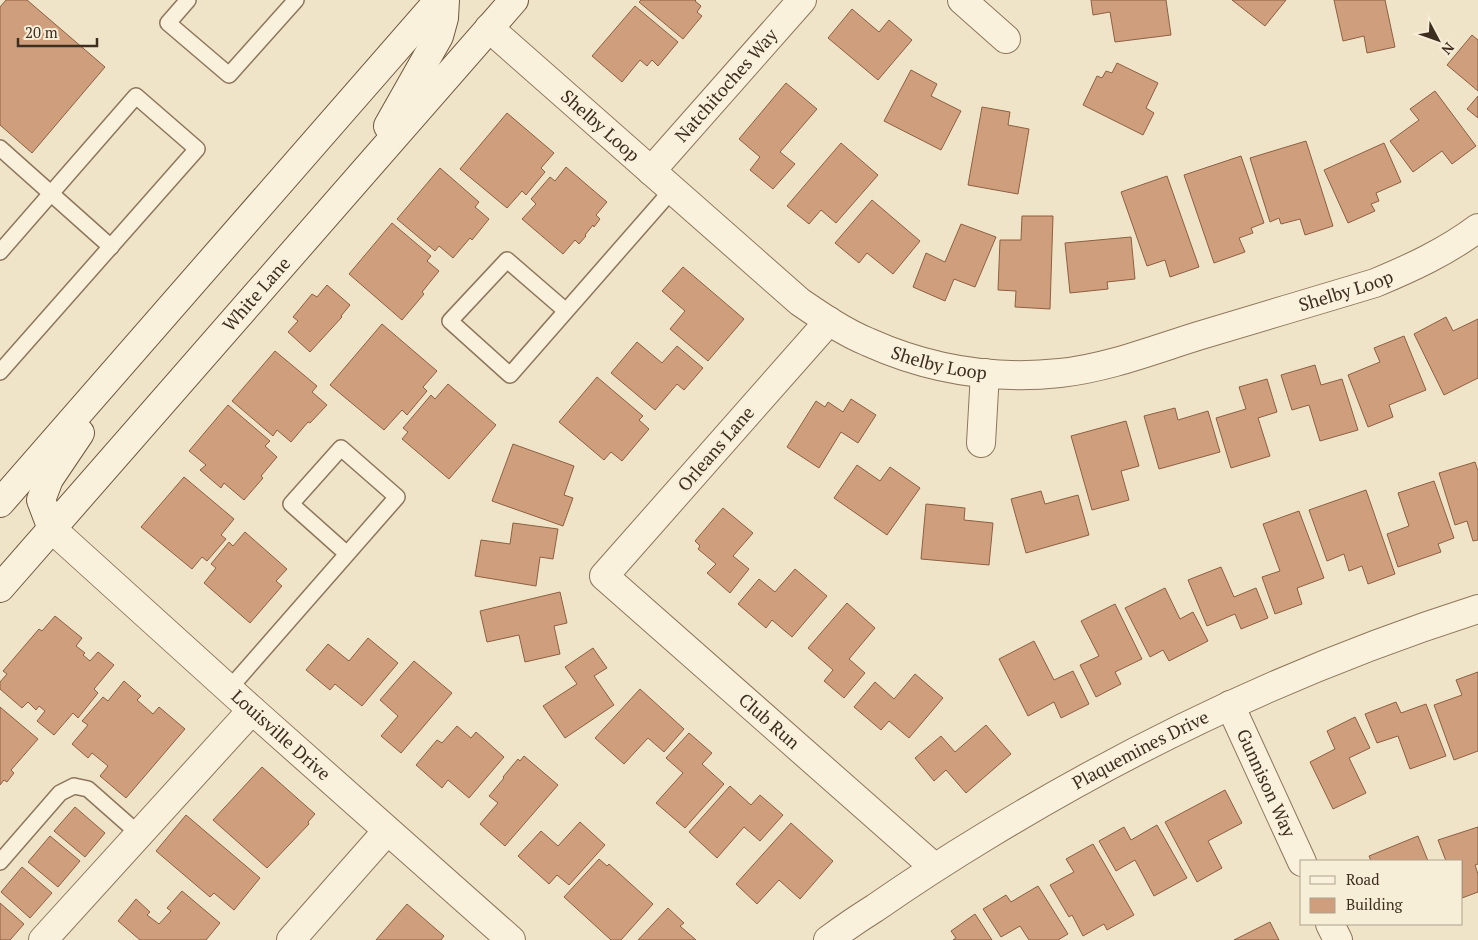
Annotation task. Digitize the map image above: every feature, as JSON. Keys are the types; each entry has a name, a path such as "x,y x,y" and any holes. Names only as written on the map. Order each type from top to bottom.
{"street":[{"path":"0,503 439,0"},
{"path":"357,180 439,36 444,18 445,0"},
{"path":"488,0 490,28"},
{"name":"White Lane","path":"0,588 514,0"},
{"name":"Natchitoches Way","path":"651,171 802,0"},
{"path":"962,0 1006,39"},
{"name":"Shelby Loop","path":"490,28 800,302 829,321 868,342 920,362 963,371 1010,375 1060,373 1110,363 1375,283 1416,266 1460,241 1478,228"},
{"name":"Orleans Lane","path":"604,576 829,321"},
{"path":"52,529 41,500 49,479 157,323"},
{"path":"981,444 985,373"},
{"name":"Louisville Drive","path":"52,529 387,831 511,940"},
{"name":"Club Run","path":"604,576 934,868"},
{"name":"Plaquemines Drive","path":"828,940 934,868 1048,798 1156,741 1230,705 1332,661 1478,609"},
{"name":"Gunnison Way","path":"1230,705 1301,860"},
{"path":"43,940 252,710"},
{"path":"291,940 387,831"},
{"path":"1330,925 1338,940"}],"lane":[{"path":"188,0 168,23 229,76 296,0"},
{"path":"0,252 136,96 197,149 0,372"},
{"path":"0,148 111,248"},
{"path":"566,311 507,260 450,321 510,375 672,190"},
{"path":"229,689 397,497 341,448 291,504 347,554"},
{"path":"0,862 60,793 74,786 88,788 139,834"}],"building":[{"path":"6,0 27,0 105,67 32,153 0,125 0,7"},
{"path":"641,0 696,0 701,6 697,12 702,16 683,39 639,2"},
{"path":"1091,0 1166,0 1171,35 1115,42 1110,12 1093,15"},
{"path":"1232,0 1286,0 1265,26"},
{"path":"1334,0 1385,0 1395,47 1367,53 1364,36 1343,41"},
{"path":"635,6 678,42 658,66 652,60 647,66 640,60 622,82 592,56"},
{"path":"852,9 879,32 889,20 912,40 878,80 828,38"},
{"path":"1472,35 1478,40 1478,91 1447,65"},
{"path":"1117,63 1158,83 1146,108 1154,113 1143,135 1083,105 1097,76 1102,78 1106,71 1112,73"},
{"path":"911,70 937,84 931,96 961,111 941,150 884,121"},
{"path":"786,83 817,109 780,152 795,164 773,189 750,170 760,157 739,139"},
{"path":"1435,91 1476,146 1452,164 1442,151 1413,172 1390,141 1419,120 1410,109"},
{"path":"1478,96 1478,118 1467,109"},
{"path":"982,107 1010,112 1008,125 1029,129 1018,194 968,185"},
{"path":"507,113 554,153 541,168 545,172 526,195 522,191 507,208 460,169"},
{"path":"1306,141 1333,226 1305,235 1300,219 1281,224 1279,218 1270,222 1250,158"},
{"path":"841,143 878,175 836,223 821,210 809,224 787,206"},
{"path":"1384,143 1401,182 1376,193 1379,201 1371,204 1375,211 1348,223 1324,170"},
{"path":"1241,156 1264,223 1251,228 1253,233 1239,238 1245,252 1214,263 1184,175"},
{"path":"566,167 607,202 596,215 600,219 594,227 593,225 579,244 575,240 563,254 522,219 536,204 531,199 550,177 555,181"},
{"path":"440,168 479,202 475,207 489,219 472,240 470,238 453,258 439,246 435,251 397,219"},
{"path":"1167,176 1199,267 1170,277 1165,260 1147,266 1121,192"},
{"path":"872,200 920,241 893,274 867,253 859,263 835,243"},
{"path":"1022,216 1053,216 1050,309 1015,307 1016,291 998,290 1000,240 1021,240"},
{"path":"392,223 431,256 427,261 439,271 422,292 424,294 402,320 349,274"},
{"path":"961,224 996,237 975,287 954,279 945,301 913,287 926,253 945,262"},
{"path":"1131,237 1135,279 1107,282 1108,289 1070,293 1065,243"},
{"path":"683,267 744,319 708,361 670,329 685,311 662,291"},
{"path":"327,285 350,305 342,317 310,352 288,332 298,321 293,317 312,294 317,297"},
{"path":"1446,317 1453,331 1478,319 1478,378 1444,395 1414,334"},
{"path":"382,324 437,371 423,387 427,391 407,415 402,410 384,430 330,385"},
{"path":"1404,336 1426,390 1389,405 1393,417 1368,427 1348,375 1380,362 1374,348"},
{"path":"637,342 662,363 677,346 703,368 684,390 677,384 655,410 611,373"},
{"path":"275,351 317,386 312,392 327,405 310,423 308,422 291,442 277,430 273,436 232,401"},
{"path":"1315,365 1321,385 1342,379 1358,430 1320,441 1309,405 1292,410 1281,375"},
{"path":"597,377 643,416 639,420 649,429 622,461 611,452 604,460 559,422"},
{"path":"1267,379 1277,412 1258,418 1270,456 1231,468 1216,418 1246,409 1239,387"},
{"path":"448,384 496,425 449,479 402,439 408,432 403,428 431,395 435,399"},
{"path":"851,399 876,415 858,443 841,432 819,468 787,447 816,401 825,407 828,402 843,412"},
{"path":"228,405 270,441 265,446 277,457 261,476 263,478 244,500 224,483 221,488 200,470 206,465 189,451"},
{"path":"1175,408 1178,420 1208,411 1220,452 1159,469 1144,416"},
{"path":"1126,421 1139,466 1121,471 1129,500 1092,510 1071,436"},
{"path":"513,444 574,466 564,495 573,498 563,526 492,501"},
{"path":"1475,462 1478,471 1478,540 1473,541 1467,521 1455,525 1439,473"},
{"path":"857,465 880,481 890,467 920,488 887,535 834,498"},
{"path":"184,477 234,519 221,535 226,539 207,561 202,557 192,569 141,527"},
{"path":"1434,481 1454,538 1438,544 1441,552 1398,567 1387,534 1409,526 1398,493"},
{"path":"1366,490 1395,574 1368,584 1362,566 1349,571 1344,554 1327,561 1309,510"},
{"path":"1041,491 1045,504 1078,495 1089,535 1026,553 1011,499"},
{"path":"926,504 965,508 964,520 993,523 989,565 921,559"},
{"path":"723,508 753,533 733,556 749,569 730,593 707,573 716,564 698,549 700,546 695,541"},
{"path":"1299,511 1324,578 1297,588 1302,604 1275,614 1262,577 1280,571 1263,524"},
{"path":"513,523 558,529 553,559 540,557 536,586 475,576 481,540 510,544"},
{"path":"245,532 287,569 276,581 282,586 250,623 204,583 216,568 211,564 229,542 233,546"},
{"path":"1221,567 1234,597 1256,588 1268,618 1241,629 1235,614 1207,626 1188,580"},
{"path":"795,569 827,596 792,637 772,620 766,628 738,604 759,579 775,592"},
{"path":"1165,588 1180,619 1193,612 1208,641 1169,661 1163,650 1150,657 1125,608"},
{"path":"560,592 567,623 554,626 560,654 525,662 519,635 487,642 480,611"},
{"path":"847,603 875,628 849,659 865,673 844,698 824,681 833,670 808,648"},
{"path":"1115,604 1142,659 1115,672 1121,684 1096,697 1080,665 1099,656 1081,621"},
{"path":"55,616 82,638 76,646 85,653 83,655 90,661 98,652 114,665 94,689 98,693 78,718 73,713 54,735 37,721 45,711 39,706 36,710 28,702 22,708 0,689 0,682 7,674 3,671 39,629 42,631"},
{"path":"368,638 398,663 362,706 335,684 330,690 306,670 328,644 349,661"},
{"path":"1034,641 1054,680 1073,671 1089,704 1061,718 1054,702 1028,716 999,659"},
{"path":"593,648 607,668 594,676 614,705 565,738 543,706 577,684 565,667"},
{"path":"414,661 452,693 401,753 381,736 398,716 380,700"},
{"path":"1478,672 1478,751 1454,760 1434,705 1462,695 1456,680"},
{"path":"915,674 943,698 909,738 889,721 881,730 854,707 875,682 894,699"},
{"path":"124,681 141,696 137,700 153,714 159,707 185,729 126,798 100,776 108,766 92,753 88,758 72,744 88,725 82,721 103,697 108,701"},
{"path":"640,689 684,729 664,752 648,738 624,764 595,738"},
{"path":"1396,702 1401,713 1426,704 1446,756 1410,769 1398,736 1377,743 1365,714"},
{"path":"0,707 38,739 11,770 14,773 7,782 4,780 0,785"},
{"path":"1355,717 1370,748 1349,758 1366,793 1333,809 1310,762 1335,749 1327,731"},
{"path":"986,725 1011,754 966,793 946,770 934,781 915,758 941,736 955,752"},
{"path":"457,726 471,738 476,732 504,757 469,798 448,780 442,788 416,765 437,740 442,743"},
{"path":"689,733 712,753 702,764 724,784 685,828 656,803 683,773 666,758"},
{"path":"524,756 558,785 505,846 480,824 498,803 489,796 518,759 520,761"},
{"path":"262,767 315,814 308,822 309,824 267,868 213,820"},
{"path":"730,786 751,805 760,795 783,815 760,841 744,827 717,858 689,832"},
{"path":"1225,790 1242,823 1208,841 1222,868 1197,882 1165,822"},
{"path":"75,807 105,833 85,857 54,831"},
{"path":"186,815 260,878 234,910 214,893 210,897 156,851"},
{"path":"580,822 605,845 569,885 557,875 549,884 518,856 541,831 558,846"},
{"path":"791,823 833,861 800,899 779,880 757,904 736,884"},
{"path":"1157,825 1187,878 1154,896 1135,860 1116,871 1099,841 1124,827 1131,840"},
{"path":"1478,827 1478,864 1475,865 1478,874 1478,892 1463,898 1463,860 1446,860 1438,840"},
{"path":"50,836 80,861 58,887 28,862"},
{"path":"1418,836 1428,860 1371,860 1369,856"},
{"path":"1093,844 1134,915 1107,930 1104,924 1083,936 1072,915 1069,917 1050,885 1074,872 1066,859"},
{"path":"599,859 607,866 609,864 653,904 621,940 611,940 564,897"},
{"path":"22,867 52,893 30,918 1,892"},
{"path":"1038,886 1068,934 1058,940 1029,940 1020,926 1001,937 983,909 1006,895 1011,902"},
{"path":"182,891 220,923 206,940 140,940 118,921 136,899 150,912 147,915 159,924 171,911 167,908"},
{"path":"0,903 24,924 10,940 0,940"},
{"path":"407,904 444,936 441,940 376,940"},
{"path":"668,908 684,923 680,926 696,940 638,940"},
{"path":"975,914 992,940 953,940 956,938 951,931"},
{"path":"1270,922 1279,940 1234,940"}]}
